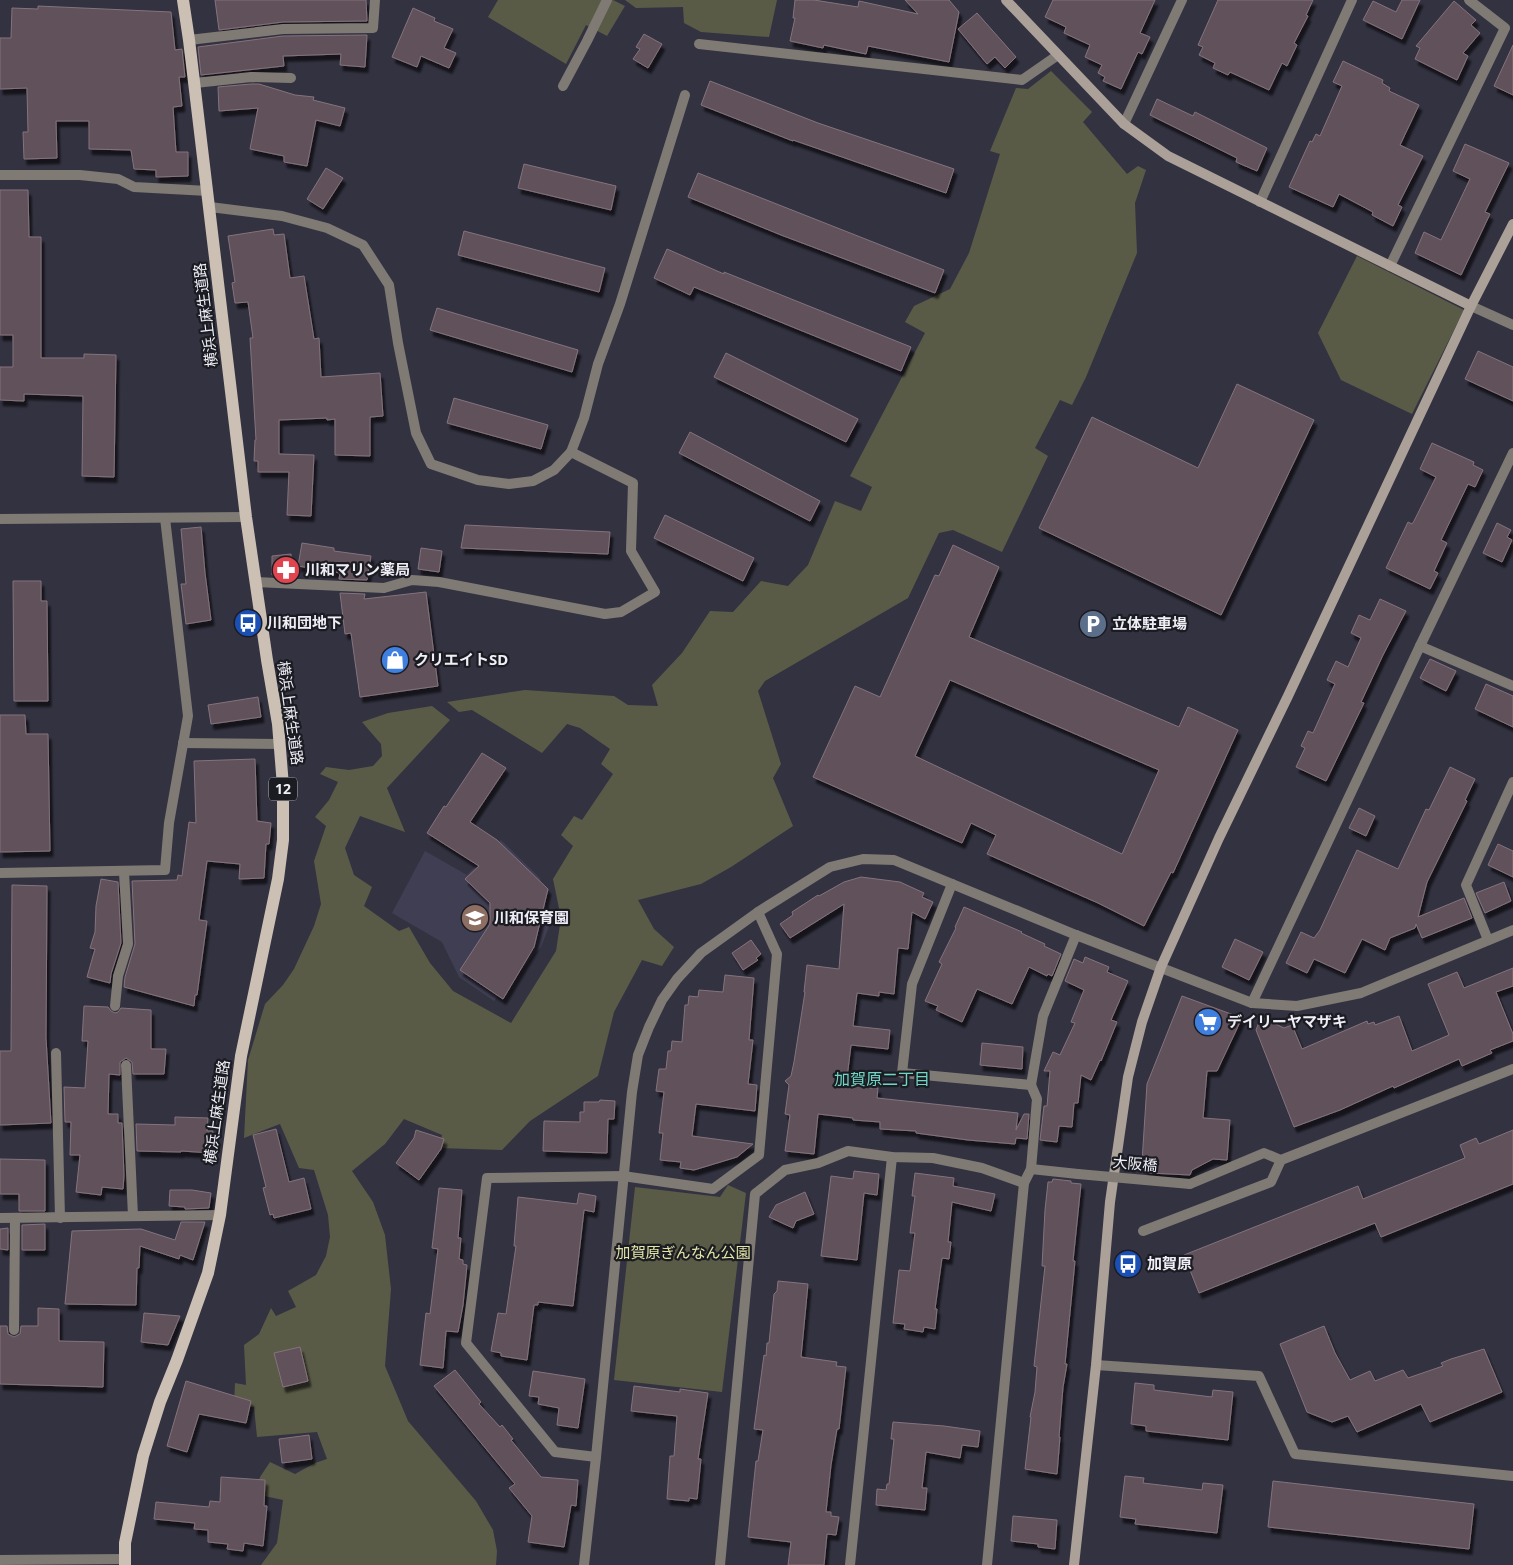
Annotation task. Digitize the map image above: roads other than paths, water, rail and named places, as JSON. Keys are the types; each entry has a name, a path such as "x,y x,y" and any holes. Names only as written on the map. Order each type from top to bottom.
{"main road":[{"name":"横浜上麻生道路","path":"125,1562 125,1542 144,1456 160,1402 208,1273 220,1215 241,1056 278,879 283,840 284,786 278,724 246,517 190,40 183,0"}],"street":[{"path":"190,40 283,29 373,28 375,0"},
{"path":"563,86 606,0"},
{"path":"1124,124 1182,0"},
{"path":"1260,202 1352,0"},
{"path":"1390,266 1505,28 1469,0"},
{"path":"1011,2 1058,55 1124,124 1168,156 1513,325"},
{"path":"699,44 1022,80 1058,55"},
{"path":"195,83 251,77 291,78"},
{"path":"210,207 282,216 327,228 363,245 389,285 398,343 416,433 431,464 478,480 509,484 533,481 554,470 571,452 584,418 598,364 620,304 685,95"},
{"path":"0,175 80,175 118,179 134,187 208,192"},
{"path":"1074,1565 1096,1365 1110,1202 1128,1077 1142,1022 1161,967 1219,838 1471,306 1513,224"},
{"path":"256,582 384,588 412,580 439,582 605,614 621,612 655,592 631,552 633,483 571,452"},
{"path":"1252,1003 1513,453"},
{"path":"0,519 246,517"},
{"path":"0,873 165,870 169,823 188,716 165,518"},
{"path":"1420,646 1513,686"},
{"path":"183,743 280,744"},
{"path":"1488,940 1466,885 1513,782"},
{"path":"584,1565 623,1176 638,1055 662,1000 677,979 701,953 758,912 830,867 863,859 894,860 1076,935 1252,1003 1297,1006 1361,993 1488,940 1512,934"},
{"path":"115,1006 118,976 128,944 124,872"},
{"path":"952,884 912,984 902,1073 1031,1085"},
{"path":"596,1457 555,1452 466,1343 487,1178 623,1176 713,1188 759,1155 776,954 758,912"},
{"path":"987,1565 1024,1183 1031,1170 1037,1099 1031,1085 1043,1016 1076,935"},
{"path":"56,1053 60,1218"},
{"path":"126,1066 133,1216"},
{"path":"1144,1231 1270,1182 1281,1160 1513,1069"},
{"path":"720,1565 755,1194 785,1170 818,1164 848,1151 892,1157 933,1158 982,1168 1024,1183"},
{"name":"大阪橋","path":"1031,1170 1190,1184 1264,1154 1281,1160"},
{"path":"850,1565 892,1157"},
{"path":"0,1218 220,1215"},
{"path":"14,1330 15,1218"},
{"path":"1096,1365 1259,1376 1295,1454 1513,1476"},
{"path":"0,1560 125,1562"}],"place":[{"name":"川和マリン薬局","path":"286,570"},
{"name":"川和団地下","path":"248,623"},
{"name":"立体駐車場","path":"1093,624"},
{"name":"クリエイトSD","path":"395,660"},
{"name":"川和保育園","path":"475,918"},
{"name":"デイリーヤマザキ","path":"1208,1022"},
{"name":"加賀原","path":"1128,1264"}],"district":[{"name":"加賀原二丁目","path":"882,1079"}],"park label":[{"name":"加賀原ぎんなん公園","path":"683,1253"}]}
